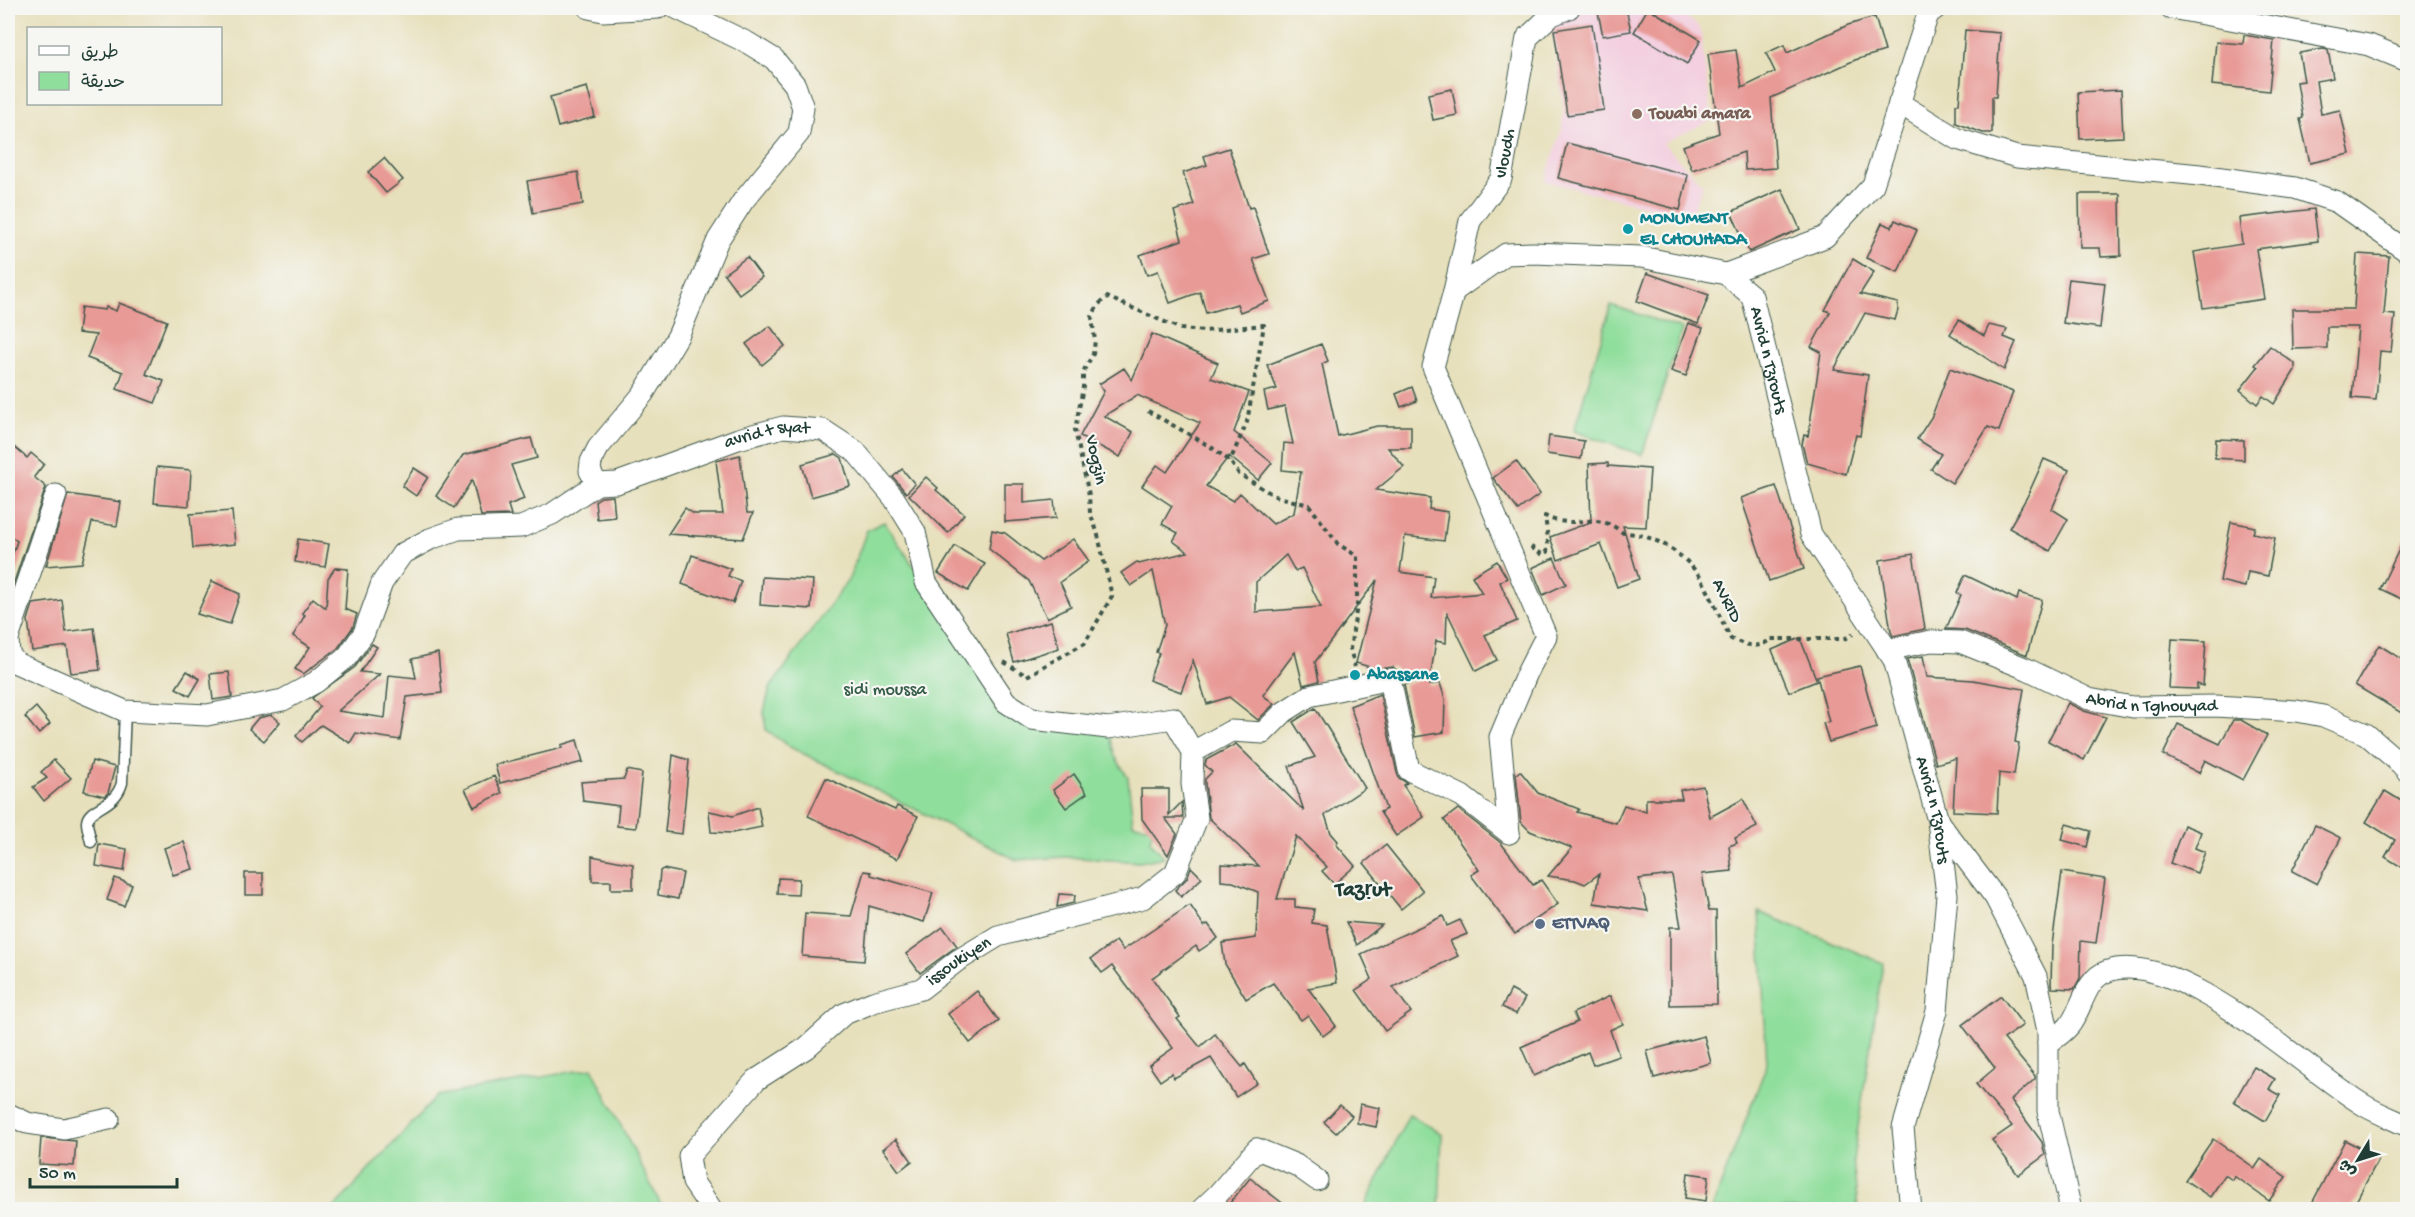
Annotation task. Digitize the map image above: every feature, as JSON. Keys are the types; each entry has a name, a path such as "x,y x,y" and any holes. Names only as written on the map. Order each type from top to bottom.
{"street":[{"path":"589,8 603,11 658,8"},
{"path":"56,495 9,639 9,654 16,663 125,711 207,715 283,700 316,681 347,657 364,633 382,583 402,554 430,539 458,530 522,526 552,513 597,484 590,471 591,462 598,448 643,394 678,336 718,240 743,201 799,133 802,108 795,85 774,59 748,43 676,8"},
{"path":"1193,752 1231,731 1263,733 1284,712 1309,696 1390,679 1409,770 1462,796 1509,833 1500,737 1527,673 1546,636 1433,367 1454,291 1506,254 1641,257 1726,274 1825,237 1873,185 1928,14 1936,8"},
{"path":"2171,8 2369,45 2408,61"},
{"name":"vloudh","path":"1454,291 1470,221 1501,179 1527,38 1559,12"},
{"path":"1899,103 1957,139 2017,157 2200,175 2295,188 2337,202 2408,252"},
{"name":"Avrid n Tzrouts","path":"1726,274 1752,297 1810,534 1894,660 1938,821 1947,895 1937,1011 1903,1128 1911,1209"},
{"name":"avrid t syat","path":"597,484 617,483 738,440 783,428 823,430 855,452 894,498 915,532 926,582 1006,702 1032,719 1108,728 1173,718 1193,752"},
{"name":"Abrid n Tghouyad","path":"1887,650 1931,642 1960,642 2027,669 2089,699 2133,707 2216,706 2297,711 2323,716 2366,734 2408,772"},
{"name":"issoukiyen","path":"712,1209 693,1182 689,1156 756,1080 806,1048 844,1014 873,1002 921,989 957,961 998,936 1143,898 1175,873 1197,818 1192,784 1193,752"},
{"path":"1938,821 1995,897 2036,976 2048,1030 2048,1111 2071,1209"},
{"path":"2048,1043 2071,1024 2084,995 2096,977 2109,971 2144,970 2173,980 2226,1006 2259,1027 2363,1105 2408,1126"},
{"path":"8,1114 27,1123 64,1129 110,1119"},
{"path":"1201,1209 1218,1194 1257,1149 1296,1165 1317,1180"}],"lane":[{"path":"91,842 87,822 91,812 113,801 119,794 122,783 125,711"}],"path":[{"name":"Vogzin","path":"999,658 1027,676 1045,667 1067,652 1085,644 1112,596 1097,531 1090,513 1089,495 1075,430 1083,387 1083,372 1093,354 1095,341 1092,317 1098,305 1107,297 1180,328 1205,331 1264,325 1247,422 1230,461"},
{"path":"1148,411 1211,447 1230,461 1239,474 1275,496 1309,505 1338,544 1357,556 1357,606 1350,649 1360,686"},
{"name":"AVRID","path":"1506,538 1518,539 1543,555 1547,552 1548,539 1545,516 1568,523 1597,520 1612,524 1623,533 1638,533 1667,546 1684,559 1704,584 1731,639 1751,646 1764,645 1772,639 1844,639 1863,629 1872,628"}],"shaded area":[{"name":"Touabi amara","path":"1569,8 1674,8 1700,27 1712,120 1663,143 1703,185 1690,217 1545,181 1561,132 1564,109 1550,16"}],"green space":[{"path":"1611,305 1682,329 1642,455 1574,431"},
{"name":"sidi moussa","path":"884,522 997,689 997,711 1032,719 1108,728 1115,756 1128,778 1133,824 1153,827 1150,841 1164,857 1140,862 1066,857 1017,860 790,747 766,730 764,712 770,688 849,579 867,530"},
{"path":"1759,912 1883,963 1853,1160 1858,1209 1712,1209 1767,1064"},
{"path":"592,1068 663,1209 333,1209 437,1096"},
{"path":"1409,1114 1442,1134 1439,1209 1364,1209"}],"building":[{"path":"1597,8 1626,8 1631,31 1603,36"},
{"path":"1648,8 1701,40 1687,64 1634,32"},
{"path":"1875,17 1885,51 1855,60 1771,98 1776,168 1745,170 1744,152 1692,170 1683,146 1719,133 1708,54 1736,50 1742,88 1775,72 1766,53 1784,45 1787,53 1848,25"},
{"path":"1592,24 1604,110 1567,115 1554,30"},
{"path":"1965,30 2000,33 1996,97 1992,97 1992,133 1983,133 1956,123 1956,104 1959,104"},
{"path":"2244,35 2274,40 2269,91 2212,85 2216,42 2243,44"},
{"path":"2328,50 2333,78 2316,81 2321,114 2340,110 2350,154 2310,163 2300,119 2303,118 2297,82 2304,81 2299,53"},
{"path":"587,87 595,117 558,127 550,97"},
{"path":"1452,89 1457,115 1433,120 1428,94"},
{"path":"2121,90 2123,137 2080,139 2078,92"},
{"path":"1567,143 1688,175 1680,210 1558,178"},
{"path":"1229,148 1249,208 1253,207 1269,254 1253,259 1269,301 1240,312 1237,304 1206,313 1200,292 1170,303 1158,271 1147,275 1140,255 1182,240 1174,211 1194,205 1183,173 1207,165 1204,156"},
{"path":"384,158 403,180 386,193 368,172"},
{"path":"578,172 583,204 533,213 527,181"},
{"path":"1782,189 1800,229 1749,252 1731,212"},
{"path":"2079,194 2120,194 2121,256 2101,257 2100,248 2080,248"},
{"path":"2314,209 2318,241 2256,249 2264,299 2203,308 2194,252 2242,244 2239,218"},
{"path":"1895,220 1917,230 1898,272 1866,258 1882,223 1892,227"},
{"path":"2357,254 2389,256 2384,314 2395,315 2391,352 2380,351 2376,400 2352,398 2358,327 2327,327 2327,348 2293,349 2292,309 2354,309"},
{"path":"747,257 762,277 739,294 724,274"},
{"path":"1853,259 1874,272 1860,294 1898,303 1898,310 1895,320 1865,313 1834,370 1868,375 1860,436 1856,435 1846,474 1807,463 1802,444 1804,435 1808,436 1821,352 1811,347 1830,312 1825,310"},
{"path":"1647,273 1709,295 1698,324 1637,301"},
{"path":"2069,279 2105,283 2100,328 2063,323"},
{"path":"119,303 167,321 146,374 164,381 155,403 117,389 123,372 87,358 96,335 78,333 81,307 105,310 106,307 116,311"},
{"path":"1959,320 1984,336 1989,325 2007,329 2004,337 2016,342 2004,370 1950,334"},
{"path":"1688,323 1703,328 1686,376 1671,371"},
{"path":"770,326 785,346 762,365 746,344"},
{"path":"1152,334 1218,363 1211,378 1249,392 1234,432 1272,463 1258,480 1229,456 1206,486 1233,501 1240,493 1273,524 1294,513 1301,472 1282,470 1284,443 1293,444 1285,406 1268,410 1264,392 1277,389 1267,365 1321,344 1328,361 1322,364 1338,436 1377,426 1411,426 1411,448 1388,448 1404,467 1376,490 1430,498 1429,509 1448,512 1444,541 1405,536 1400,572 1434,577 1431,598 1482,593 1472,576 1497,561 1507,578 1500,582 1517,621 1485,635 1497,660 1476,671 1447,612 1446,643 1436,641 1429,685 1440,683 1445,699 1444,732 1415,737 1404,685 1420,680 1402,675 1393,667 1377,669 1356,663 1377,580 1315,662 1319,681 1303,685 1295,652 1263,695 1274,704 1258,720 1229,697 1207,704 1193,660 1181,692 1149,680 1159,653 1156,652 1165,625 1153,571 1131,586 1121,573 1137,562 1139,564 1188,552 1173,541 1178,533 1162,524 1172,506 1142,486 1157,465 1167,472 1200,423 1137,395 1104,416 1133,432 1120,457 1080,436 1104,391 1099,384 1124,368 1132,380","holes":["1286,555 1295,571 1302,568 1321,607 1256,612 1256,582"]},
{"path":"2270,346 2295,364 2295,370 2274,404 2263,396 2257,404 2240,390 2258,367 2255,365"},
{"path":"1950,368 2013,392 1999,431 1988,427 1952,483 1931,469 1941,454 1917,439 1932,416"},
{"path":"1412,387 1417,401 1401,407 1396,394"},
{"path":"1549,436 1584,441 1581,459 1547,454"},
{"path":"531,438 537,458 511,465 524,499 508,505 511,515 481,516 472,480 454,508 436,496 463,455"},
{"path":"2216,439 2244,440 2244,460 2215,458"},
{"path":"8,442 27,458 31,453 44,464 34,477 46,487 8,600 8,568 17,541 8,534"},
{"path":"836,454 842,458 850,486 811,497 802,464"},
{"path":"740,455 747,513 753,513 743,539 668,534 685,508 694,514 723,514 716,461"},
{"path":"2044,459 2069,470 2052,509 2068,519 2050,551 2009,528 2027,497"},
{"path":"1516,461 1540,494 1518,510 1493,478"},
{"path":"1608,463 1608,466 1650,469 1646,527 1623,526 1639,579 1617,587 1601,544 1558,560 1550,537 1591,522 1589,464"},
{"path":"157,467 191,470 189,506 154,503"},
{"path":"414,468 428,477 416,496 402,486"},
{"path":"902,469 915,484 906,493 893,477"},
{"path":"926,477 938,488 936,490 964,514 948,533 909,495"},
{"path":"1005,484 1024,484 1024,503 1054,500 1056,518 1005,522"},
{"path":"1776,486 1804,569 1769,581 1741,498"},
{"path":"68,494 121,502 117,526 92,522 82,563 46,566"},
{"path":"613,496 615,517 597,519 595,501 601,497"},
{"path":"232,511 235,544 193,548 190,514"},
{"path":"2231,522 2255,527 2253,533 2275,538 2268,576 2248,572 2245,587 2220,581"},
{"path":"992,530 1005,533 1041,561 1073,539 1089,561 1060,582 1071,606 1047,618 1029,581 989,549"},
{"path":"2408,531 2408,602 2380,589"},
{"path":"298,539 329,544 325,567 295,562"},
{"path":"955,546 985,564 968,591 938,573"},
{"path":"1913,554 1925,629 1893,636 1880,560"},
{"path":"692,555 731,569 728,576 741,581 733,603 682,584"},
{"path":"1554,558 1566,584 1543,595 1532,568"},
{"path":"335,568 348,569 345,609 357,614 353,627 338,648 303,674 295,669 310,647 293,636 305,615 302,613 313,598 326,608 328,578"},
{"path":"1965,575 2017,600 2019,593 2042,600 2027,655 1965,630 1946,629 1961,595 1957,593"},
{"path":"762,577 813,580 811,609 760,605"},
{"path":"212,581 240,594 230,624 197,614"},
{"path":"62,600 66,632 94,628 100,670 71,673 67,646 32,651 28,620 33,604"},
{"path":"1051,621 1059,648 1014,662 1006,634"},
{"path":"1800,638 1817,681 1789,692 1772,650"},
{"path":"2172,639 2206,641 2203,686 2197,684 2197,689 2169,688"},
{"path":"372,644 377,647 360,672 380,674 338,711 385,718 389,675 416,678 412,659 438,653 442,693 407,697 400,740 356,733 350,743 321,725 302,742 296,736 320,707 312,698 355,667"},
{"path":"2379,645 2408,663 2408,717 2355,685"},
{"path":"1923,656 1927,677 1973,680 2024,689 2015,742 2019,743 2014,775 1999,773 1997,813 1953,811 1956,758 1936,764 1907,659"},
{"path":"1860,666 1877,728 1829,742 1823,723 1829,722 1817,676"},
{"path":"187,671 200,679 190,696 176,688"},
{"path":"229,672 232,697 213,700 210,674"},
{"path":"1380,694 1397,773 1399,778 1407,783 1403,785 1424,817 1396,836 1380,812 1386,809 1350,706"},
{"path":"2068,703 2084,711 2106,717 2084,760 2048,741"},
{"path":"36,707 50,724 39,734 25,717"},
{"path":"1315,708 1365,788 1325,815 1331,833 1338,841 1336,844 1355,866 1334,884 1322,871 1327,867 1296,836 1277,899 1295,899 1295,907 1314,909 1312,923 1327,925 1337,983 1308,988 1336,1026 1323,1036 1308,1015 1301,1020 1273,983 1246,999 1225,964 1222,943 1256,938 1258,892 1233,882 1221,881 1221,864 1259,866 1209,818 1205,783 1205,779 1212,772 1205,765 1206,760 1236,744 1304,811 1289,766 1315,757 1293,722"},
{"path":"272,715 280,722 264,741 249,729 258,718"},
{"path":"2233,720 2241,720 2267,735 2243,780 2205,760 2199,773 2163,755 2178,724 2220,744"},
{"path":"577,740 583,762 500,783 495,765 562,748 561,745"},
{"path":"673,755 689,760 682,834 665,832"},
{"path":"54,760 71,778 44,801 33,787 47,778 41,772"},
{"path":"92,761 115,767 108,793 104,796 84,791"},
{"path":"627,770 642,773 636,828 617,826 619,806 583,801 581,782 624,779"},
{"path":"1520,771 1538,793 1579,809 1577,812 1616,823 1624,805 1646,812 1646,799 1682,799 1680,790 1703,786 1710,817 1743,799 1757,827 1735,838 1737,843 1729,846 1732,871 1702,874 1709,911 1716,911 1717,1004 1670,1005 1670,927 1681,927 1672,875 1639,879 1648,911 1594,903 1599,874 1585,884 1548,876 1572,848 1530,831 1521,822 1516,774"},
{"path":"1074,774 1087,793 1066,808 1053,790"},
{"path":"494,776 502,793 474,807 465,789"},
{"path":"826,778 895,810 897,806 918,816 897,859 808,816"},
{"path":"1141,789 1169,789 1169,815 1182,802 1183,818 1165,818 1177,834 1168,855 1142,819"},
{"path":"2385,791 2408,805 2408,871 2385,857 2395,840 2366,822"},
{"path":"758,807 762,827 732,833 711,832 709,811 733,816"},
{"path":"1458,809 1501,843 1533,885 1541,880 1558,904 1515,934 1471,875 1479,870 1444,820"},
{"path":"2066,824 2091,831 2087,847 2062,840"},
{"path":"2184,825 2201,832 2195,848 2205,852 2197,873 2170,863"},
{"path":"2315,825 2341,838 2317,884 2292,871"},
{"path":"184,842 193,869 173,875 164,848"},
{"path":"99,844 127,849 124,871 96,866"},
{"path":"1386,845 1423,891 1401,909 1364,863"},
{"path":"592,856 633,864 633,889 611,889 611,881 592,881"},
{"path":"1191,867 1202,878 1181,897 1175,890 1187,878"},
{"path":"663,869 683,873 678,899 658,895 660,871"},
{"path":"864,871 933,893 924,922 869,906 864,961 802,956 805,913 851,916"},
{"path":"2062,872 2105,879 2096,943 2081,941 2080,978 2074,989 2052,988 2051,984 2052,945"},
{"path":"245,873 263,873 263,895 245,895"},
{"path":"115,878 132,885 124,906 107,900"},
{"path":"778,878 799,879 798,895 777,894"},
{"path":"1059,894 1075,895 1074,903 1057,907"},
{"path":"1190,905 1204,926 1208,924 1218,938 1199,951 1196,946 1152,978 1180,1017 1177,1019 1200,1047 1215,1034 1242,1067 1245,1064 1257,1083 1236,1097 1211,1058 1174,1078 1172,1073 1160,1081 1149,1065 1173,1048 1112,966 1102,973 1091,959 1116,941 1123,950"},
{"path":"1443,916 1447,926 1460,920 1467,934 1450,941 1458,956 1393,987 1411,1012 1385,1031 1356,990 1372,979 1361,954"},
{"path":"1346,922 1382,925 1357,945"},
{"path":"943,927 957,946 920,973 906,954"},
{"path":"1511,990 1525,998 1516,1014 1502,1007"},
{"path":"977,991 999,1021 970,1043 948,1014"},
{"path":"1610,996 1623,1024 1610,1030 1619,1056 1593,1065 1588,1052 1534,1076 1521,1047 1577,1022 1573,1013"},
{"path":"2001,996 2023,1025 2004,1039 2035,1076 2035,1079 2011,1100 2042,1142 2045,1155 2018,1175 1992,1140 2012,1126 1976,1084 1995,1068 1962,1025"},
{"path":"1704,1036 1711,1063 1654,1078 1647,1051"},
{"path":"2254,1067 2275,1079 2269,1089 2280,1095 2265,1121 2234,1102"},
{"path":"1360,1104 1380,1108 1376,1127 1357,1123"},
{"path":"1340,1105 1352,1116 1336,1133 1324,1122"},
{"path":"41,1138 76,1141 74,1166 39,1164"},
{"path":"896,1139 912,1161 899,1171 883,1149"},
{"path":"2213,1139 2255,1168 2261,1159 2286,1177 2269,1201 2234,1176 2232,1180 2225,1175 2210,1197 2185,1180"},
{"path":"2345,1140 2379,1158 2352,1209 2309,1209"},
{"path":"1688,1173 1709,1176 1706,1201 1685,1198"},
{"path":"1250,1178 1290,1209 1225,1209"}],"place":[{"name":"Touabi amara","path":"1637,114"},
{"name":"MONUMENT EL CHOUHADA","path":"1628,229"},
{"name":"Abassane","path":"1355,675"},
{"name":"ETTVAQ","path":"1540,924"}],"district":[{"name":"Tazṛut","path":"1363,891"}]}
